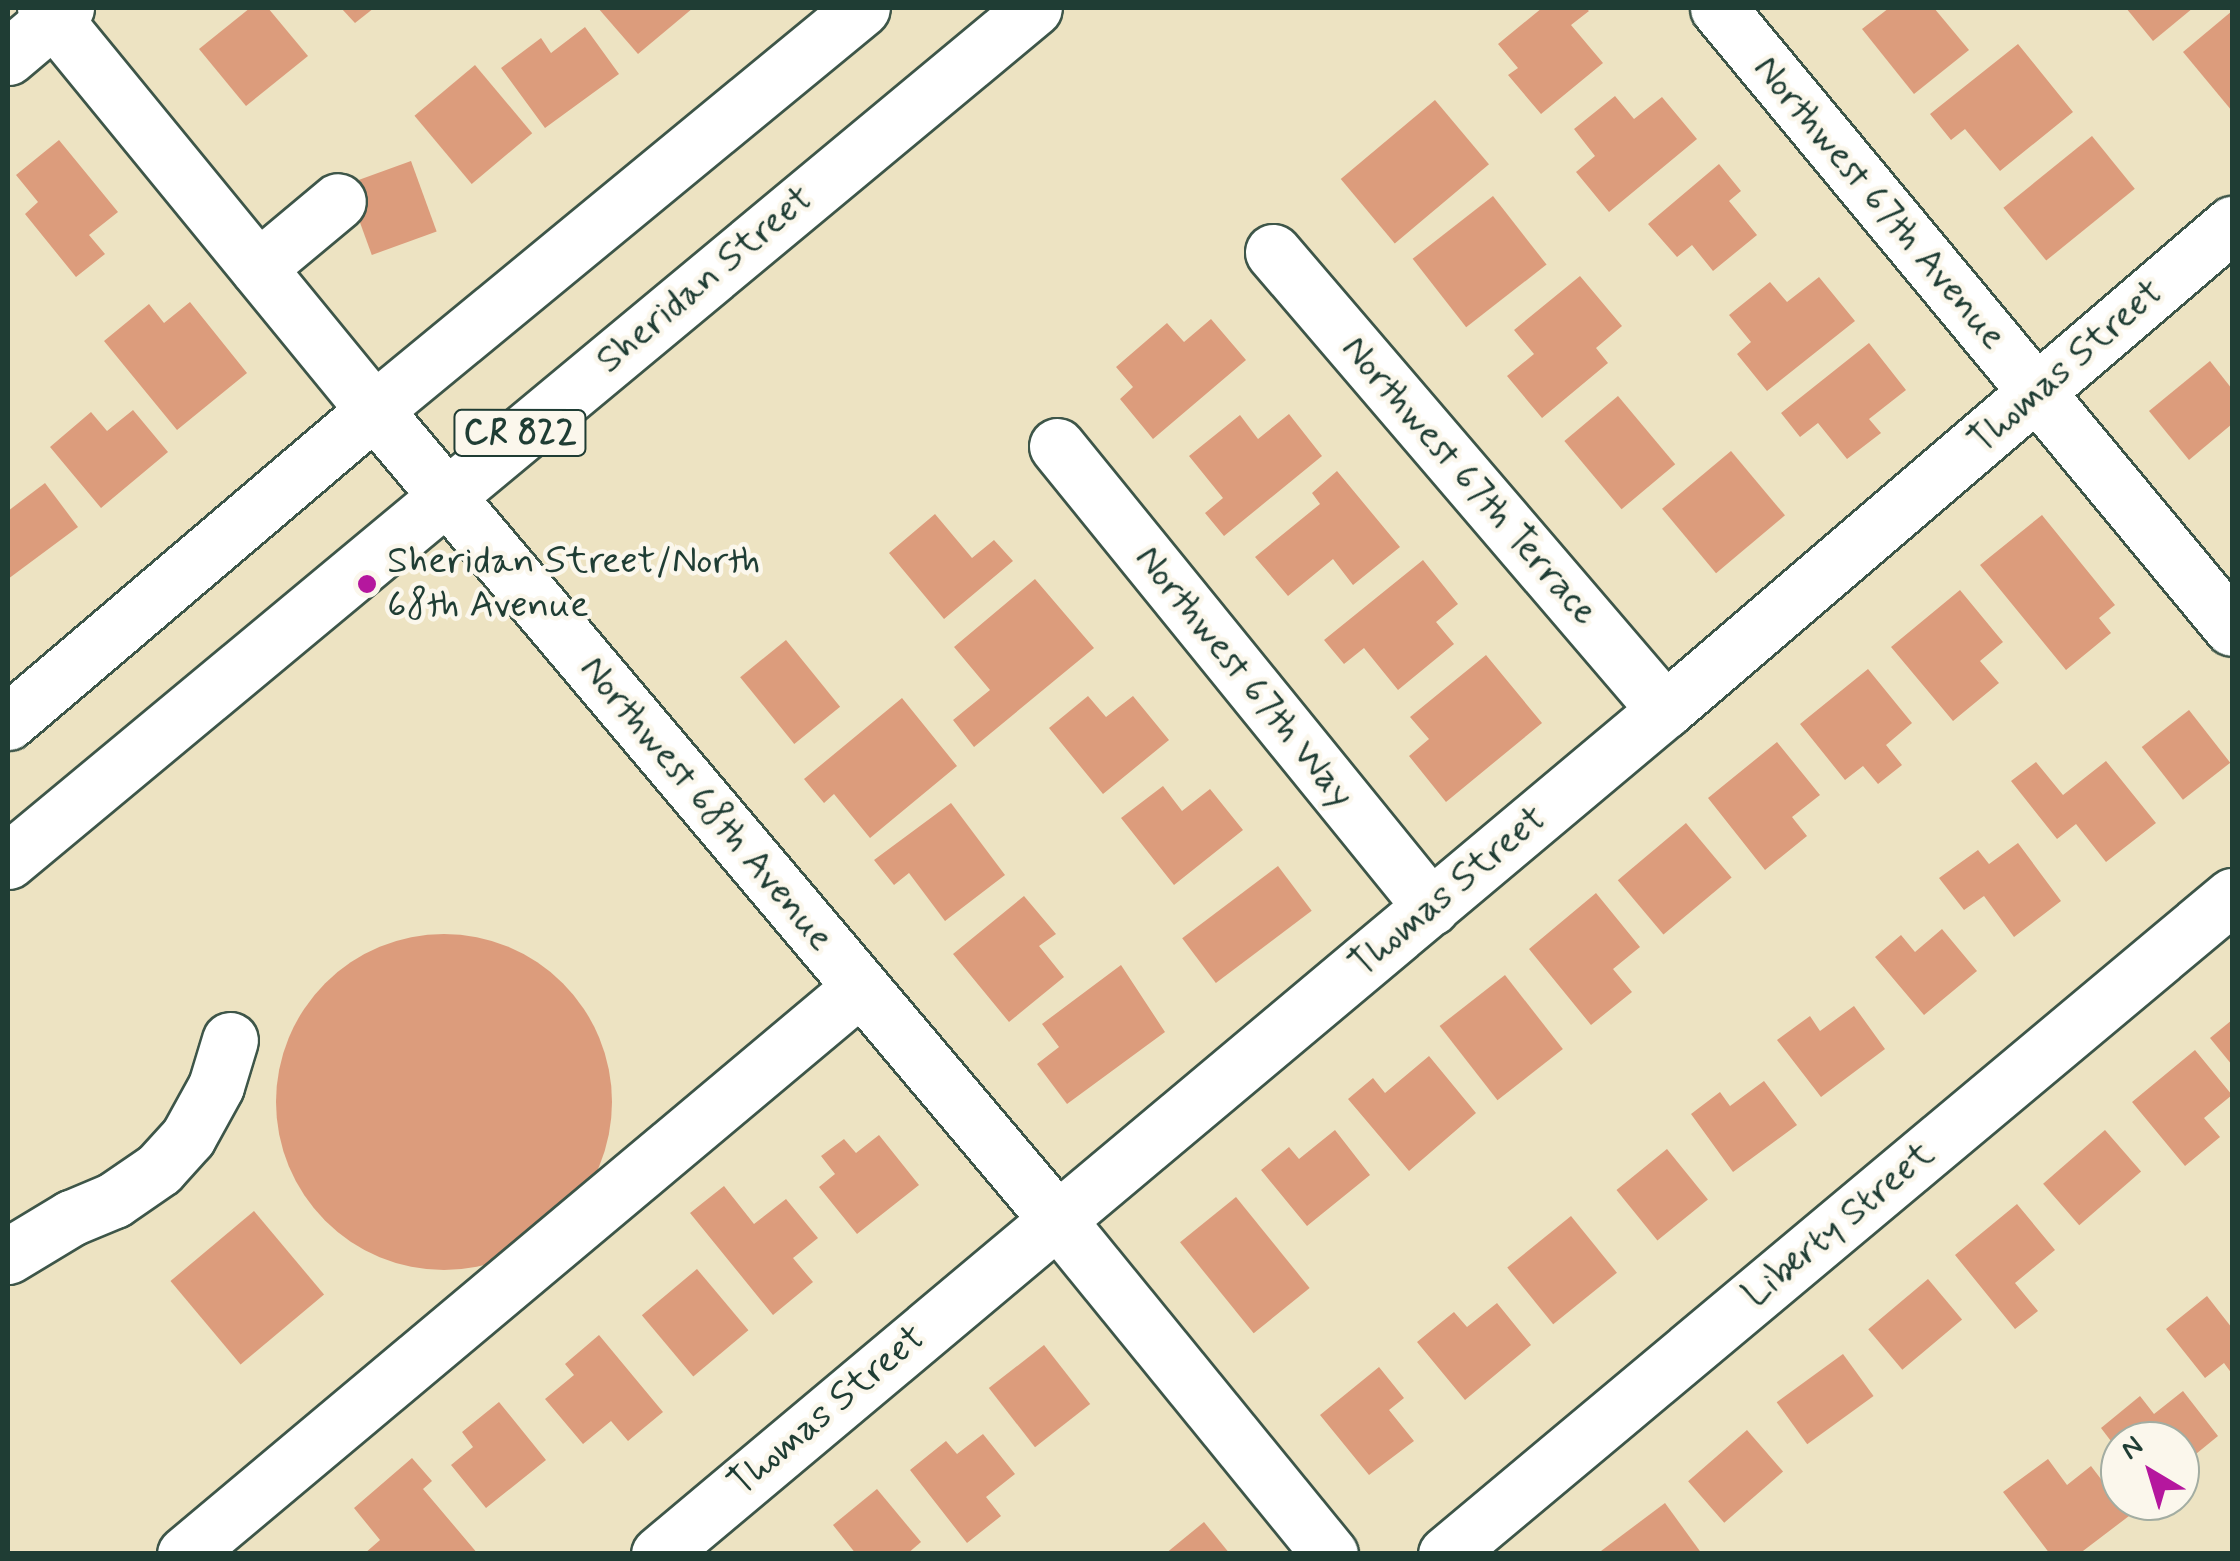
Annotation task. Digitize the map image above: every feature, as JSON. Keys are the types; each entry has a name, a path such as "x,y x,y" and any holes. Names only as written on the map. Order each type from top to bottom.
{"street":[{"name":"CR 822","path":"8,722 374,410 862,8"},
{"name":"Sheridan Street","path":"8,861 1034,8"},
{"name":"Northwest 67th Avenue","path":"1718,8 2232,628"},
{"name":"Northwest 68th Avenue","path":"55,11 374,410 1055,1217 1330,1554"},
{"path":"8,57 55,11"},
{"path":"258,268 338,201"},
{"name":"Thomas Street","path":"659,1554 1055,1217 1431,908 2232,224"},
{"name":"Northwest 67th Terrace","path":"1273,252 1665,710"},
{"name":"Northwest 67th Way","path":"1057,446 1431,908"},
{"name":"Liberty Street","path":"1446,1554 2232,896"},
{"path":"185,1554 861,987"},
{"path":"8,1256 114,1200 159,1169 188,1137 216,1086 230,1040"}],"building":[{"path":"250,8 268,8 308,56 246,106 199,49"},
{"path":"341,8 374,8 355,23"},
{"path":"598,8 693,8 638,54"},
{"path":"1542,8 1586,8 1589,11 1571,25 1603,63 1541,114 1508,75 1518,68 1498,44"},
{"path":"1889,8 1934,8 1969,50 1914,94 1862,29"},
{"path":"2126,8 2193,8 2153,41"},
{"path":"2232,11 2232,111 2183,52"},
{"path":"585,27 619,74 545,128 501,68 541,38 551,53"},
{"path":"2018,44 2073,112 2000,171 1965,129 1951,140 1930,114"},
{"path":"475,65 532,133 472,184 414,116"},
{"path":"1615,96 1634,119 1662,97 1697,139 1609,212 1576,172 1595,156 1574,129"},
{"path":"1435,100 1489,164 1395,243 1341,179"},
{"path":"2092,136 2135,189 2046,261 2003,208"},
{"path":"59,140 118,212 89,235 105,254 76,277 25,214 38,202 16,175"},
{"path":"411,161 437,231 372,255 346,185"},
{"path":"1719,164 1741,191 1729,201 1757,235 1713,271 1692,245 1677,257 1648,224"},
{"path":"1493,196 1547,265 1466,327 1413,259"},
{"path":"1580,276 1622,326 1596,348 1608,363 1542,418 1507,376 1534,354 1514,330"},
{"path":"1819,277 1855,321 1767,391 1737,354 1751,342 1729,315 1770,282 1787,302"},
{"path":"190,302 247,373 177,430 104,341 149,304 164,323"},
{"path":"1211,319 1246,360 1153,439 1120,399 1133,387 1116,367 1167,323 1184,342"},
{"path":"1869,343 1906,390 1869,419 1881,433 1847,459 1818,423 1800,437 1781,413"},
{"path":"2210,361 2232,389 2232,424 2189,460 2149,411"},
{"path":"1618,396 1675,464 1622,509 1564,441"},
{"path":"133,410 168,452 101,508 50,447 91,412 107,431"},
{"path":"1289,414 1322,456 1224,536 1205,513 1223,498 1189,456 1240,415 1258,439"},
{"path":"1731,451 1785,515 1716,573 1662,509"},
{"path":"1337,471 1400,547 1353,585 1333,559 1288,596 1255,557 1320,504 1312,493"},
{"path":"45,483 78,527 8,579 8,511"},
{"path":"935,514 972,558 994,540 1013,561 944,619 889,553"},
{"path":"2042,515 2115,605 2099,618 2111,633 2066,670 1980,565"},
{"path":"1423,560 1458,604 1436,622 1454,644 1398,690 1364,648 1344,664 1324,640"},
{"path":"1035,579 1094,648 974,747 953,720 990,690 954,647"},
{"path":"1960,590 2003,642 1980,661 1999,683 1953,721 1891,647"},
{"path":"786,640 840,707 794,744 740,677"},
{"path":"1486,655 1542,723 1446,802 1409,756 1429,739 1410,717"},
{"path":"1868,669 1912,723 1886,745 1902,765 1878,784 1863,766 1845,780 1800,724"},
{"path":"1088,696 1106,717 1133,696 1169,740 1103,794 1049,728"},
{"path":"902,698 957,766 870,838 834,794 824,803 804,779"},
{"path":"2189,710 2230,763 2183,800 2142,747"},
{"path":"1777,742 1820,795 1792,817 1807,836 1765,870 1708,798"},
{"path":"2106,761 2156,823 2106,862 2076,824 2057,839 2011,781 2036,762 2063,795"},
{"path":"1163,786 1182,811 1210,789 1243,830 1174,885 1121,818"},
{"path":"951,803 1005,875 945,921 909,873 894,885 874,860"},
{"path":"1686,823 1732,877 1663,935 1618,880"},
{"path":"2018,843 2061,901 2014,937 1984,896 1964,910 1939,878 1978,850 1989,864"},
{"path":"1278,866 1312,911 1216,983 1182,938"},
{"path":"1596,893 1640,947 1613,969 1632,992 1591,1025 1529,949"},
{"path":"1024,896 1056,934 1039,946 1064,977 1009,1022 953,954"},
{"path":"1942,929 1977,971 1924,1015 1875,957 1901,935 1915,952"},
{"path":"444,934 477,937 508,947 537,962 563,983 584,1009 599,1038 609,1069 609,1135 599,1166 584,1195 563,1221 537,1242 508,1257 477,1267 444,1270 411,1267 380,1257 351,1242 325,1221 304,1195 289,1166 279,1135 276,1102 279,1069 289,1038 304,1009 325,983 351,962 380,947 411,937"},
{"path":"1121,965 1165,1032 1067,1104 1037,1064 1059,1047 1042,1024"},
{"path":"1505,975 1563,1049 1497,1100 1440,1026"},
{"path":"1854,1006 1885,1049 1821,1097 1777,1040 1810,1016 1820,1031"},
{"path":"2232,1020 2232,1065 2210,1038"},
{"path":"2195,1050 2232,1095 2204,1118 2220,1137 2185,1166 2132,1102"},
{"path":"1429,1056 1476,1113 1409,1171 1348,1099 1373,1078 1385,1093"},
{"path":"1764,1081 1797,1125 1733,1172 1691,1114 1720,1092 1730,1106"},
{"path":"1335,1130 1370,1175 1307,1226 1261,1170 1289,1147 1299,1159"},
{"path":"2105,1130 2141,1172 2079,1225 2043,1184"},
{"path":"879,1135 919,1185 857,1234 819,1187 835,1174 821,1156 844,1139 856,1153"},
{"path":"1667,1149 1708,1200 1657,1240 1616,1190"},
{"path":"724,1186 754,1224 786,1199 818,1238 793,1258 813,1282 773,1315 690,1213"},
{"path":"1236,1197 1310,1288 1254,1333 1180,1242"},
{"path":"2017,1204 2055,1250 2015,1283 2038,1311 2015,1329 1955,1255"},
{"path":"254,1211 324,1294 241,1365 171,1281"},
{"path":"1571,1216 1617,1273 1553,1324 1507,1268"},
{"path":"697,1269 748,1330 693,1377 642,1315"},
{"path":"1928,1279 1962,1320 1902,1370 1868,1329"},
{"path":"2207,1296 2232,1328 2232,1374 2224,1363 2205,1378 2166,1329"},
{"path":"1497,1303 1531,1345 1465,1400 1417,1342 1454,1312 1467,1327"},
{"path":"599,1335 663,1412 628,1441 611,1421 583,1444 545,1399 574,1375 565,1364"},
{"path":"1044,1345 1090,1404 1035,1447 989,1388"},
{"path":"1843,1354 1874,1396 1807,1444 1777,1402"},
{"path":"1379,1367 1404,1398 1389,1410 1414,1441 1369,1475 1320,1415"},
{"path":"2183,1391 2218,1436 2200,1451 2200,1421 2110,1421 2140,1396 2154,1414"},
{"path":"499,1402 546,1460 486,1508 451,1465 473,1447 462,1432"},
{"path":"1747,1430 1783,1472 1724,1523 1688,1481"},
{"path":"983,1434 1015,1474 986,1497 1001,1516 967,1543 910,1470 946,1441 957,1454"},
{"path":"412,1458 432,1481 423,1489 478,1554 364,1554 380,1540 354,1508"},
{"path":"2048,1459 2067,1485 2091,1466 2100,1478 2100,1521 2122,1521 2079,1554 2050,1554 2003,1492"},
{"path":"877,1489 921,1542 907,1554 856,1554 833,1525"},
{"path":"1665,1503 1702,1554 1597,1554"},
{"path":"1204,1522 1230,1554 1165,1554"}],"place":[{"name":"Sheridan Street/North 68th Avenue","path":"367,584"}]}
